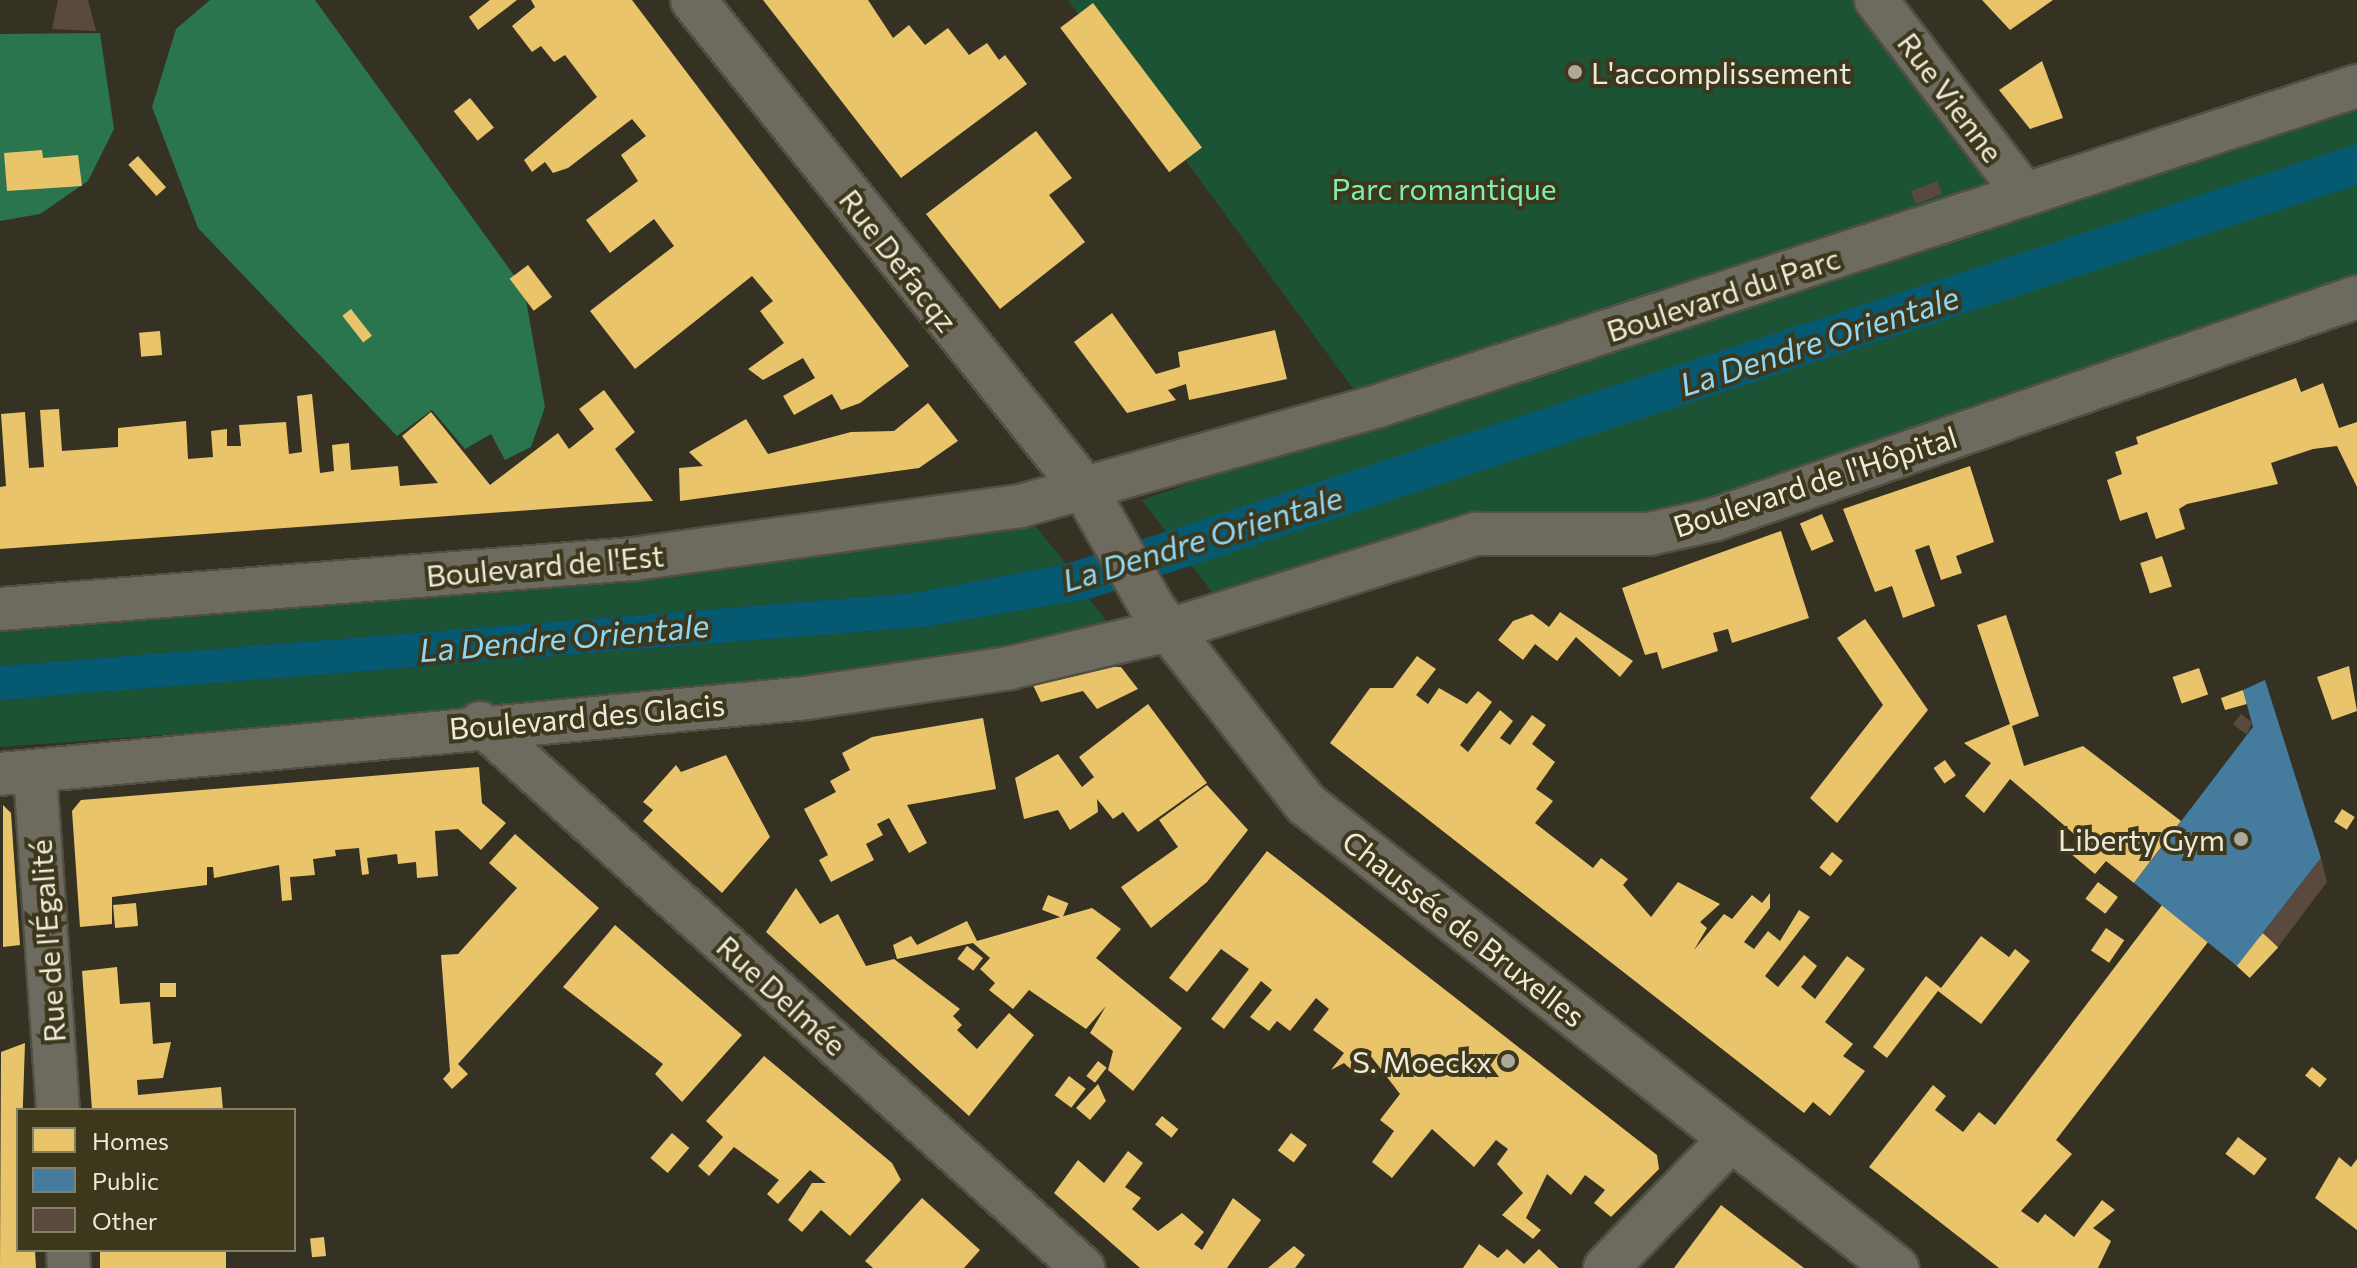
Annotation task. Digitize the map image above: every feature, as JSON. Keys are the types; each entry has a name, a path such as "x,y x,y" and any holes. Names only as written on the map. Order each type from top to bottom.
{"street":[{"name":"Rue Defacqz","path":"693,0 1092,507"},
{"name":"Rue Vienne","path":"1876,0 2025,195"},
{"name":"Boulevard du Parc","path":"1092,507 1381,405 2357,86"},
{"name":"Boulevard de l'Hôpital","path":"1161,619 1476,534 1649,534 1716,519 2357,297"},
{"name":"Boulevard de l'Est","path":"0,609 633,559 937,521 1092,507"},
{"name":"Chaussée de Bruxelles","path":"1092,507 1161,619 1306,804 1896,1268"},
{"name":"Boulevard des Glacis","path":"18,773 480,723 807,698 1009,668 1161,619"},
{"name":"Rue Delmée","path":"480,723 1083,1268"},
{"name":"Rue de l'Égalité","path":"18,773 58,1108"},
{"path":"1606,1268 1730,1140"}],"green space":[{"path":"210,0 315,0 524,289 545,407 531,447 505,460 491,434 465,449 432,410 397,436 198,228 152,107 176,29"},
{"name":"Parc romantique","path":"1068,0 1876,0 2025,195 2357,86 2357,297 1716,519 1528,534 1221,604 1142,500 1392,413 1368,409"},
{"path":"100,33 114,129 88,181 40,214 0,221 0,34"},
{"path":"1034,524 1066,564 913,593 0,666 0,624 949,539"},
{"path":"1089,599 1110,625 1098,632 1089,627 1040,647 822,686 0,747 0,700 923,627"}],"water":[{"name":"La Dendre Orientale","path":"2357,144 2357,185 1089,599 923,627 0,700 0,666 913,593 1066,564"}],"building: Homes":[{"path":"490,0 517,0 478,30 469,17"},
{"path":"531,0 632,0 909,366 860,403 841,410 832,394 794,415 783,396 815,378 803,358 763,380 748,369 784,343 760,311 773,301 752,276 635,369 590,311 674,246 654,219 610,253 586,220 638,181 621,155 646,136 632,119 568,168 553,173 545,162 532,172 524,160 597,97 565,55 554,62 541,46 532,52 512,26 535,7"},
{"path":"763,0 868,0 893,38 909,25 925,45 948,28 969,55 987,43 999,60 1005,55 1027,84 901,178"},
{"path":"1982,0 2053,0 2010,30"},
{"path":"1093,3 1202,148 1169,172 1060,28"},
{"path":"2042,61 2063,118 2030,129 1999,90"},
{"path":"470,98 494,128 478,141 454,111"},
{"path":"1036,131 1072,178 1049,195 1085,242 1000,309 926,214"},
{"path":"42,150 43,158 78,155 82,186 7,191 4,153"},
{"path":"138,156 166,187 156,196 128,165"},
{"path":"528,265 552,297 534,311 510,279"},
{"path":"351,309 372,336 363,343 342,316"},
{"path":"1112,313 1156,374 1180,367 1178,352 1275,330 1287,379 1189,400 1186,384 1168,390 1176,400 1127,413 1074,342"},
{"path":"160,331 162,355 141,357 139,333"},
{"path":"2296,378 2301,392 2323,383 2339,428 2357,422 2357,487 2337,446 2313,449 2271,463 2278,484 2187,504 2179,509 2185,529 2156,539 2147,512 2120,521 2107,480 2122,474 2115,452 2138,444 2136,437"},
{"path":"604,390 635,432 615,449 653,501 0,549 0,487 6,486 1,414 25,412 29,468 44,467 40,410 59,409 62,451 118,447 118,428 186,421 188,459 213,457 211,431 227,429 227,446 241,446 239,425 286,422 289,454 302,452 297,396 312,394 320,473 334,471 332,445 349,443 351,470 398,466 400,486 438,483 402,436 431,412 490,485 558,433 569,449 594,429 579,409"},
{"path":"928,403 958,441 919,468 680,501 679,468 703,466 689,452 746,419 768,454 851,432 894,431"},
{"path":"1970,466 1994,542 1956,556 1962,573 1941,580 1929,545 1915,550 1935,606 1903,618 1892,586 1875,592 1843,509"},
{"path":"1822,514 1834,542 1812,551 1800,523"},
{"path":"1781,531 1809,618 1732,643 1728,629 1713,633 1718,651 1662,669 1657,652 1645,655 1622,588"},
{"path":"2162,556 2172,586 2150,594 2140,563"},
{"path":"1560,612 1633,661 1620,677 1576,637 1557,661 1535,644 1523,660 1498,640 1513,621 1532,614 1549,627"},
{"path":"2006,615 2039,716 2012,726 2024,766 2083,746 2181,821 2134,883 2106,861 2095,874 2070,853 2080,839 2010,779 1984,813 1965,796 1991,763 1964,743 2010,724 1977,625"},
{"path":"1865,619 1928,710 1837,823 1810,798 1883,705 1837,638"},
{"path":"1417,656 1436,669 1416,695 1428,704 1439,688 1467,704 1478,691 1492,702 1460,745 1468,752 1500,710 1513,721 1500,738 1510,745 1532,715 1546,725 1532,744 1555,762 1536,789 1553,801 1535,823 1593,868 1601,858 1628,879 1623,885 1651,917 1678,882 1720,904 1700,922 1707,928 1694,950 1724,914 1732,919 1752,895 1762,903 1770,893 1770,908 1744,942 1754,949 1768,931 1780,941 1799,910 1810,917 1765,976 1778,987 1804,955 1817,966 1801,987 1815,999 1847,956 1865,969 1825,1022 1853,1044 1843,1056 1865,1071 1830,1116 1813,1102 1804,1113 1330,743 1370,688 1393,688"},
{"path":"2349,666 2357,711 2332,720 2317,677"},
{"path":"1092,667 1121,667 1138,689 1097,709 1083,691 1041,702 1032,683"},
{"path":"2199,668 2208,694 2182,704 2173,677"},
{"path":"2243,690 2247,704 2225,710 2221,698"},
{"path":"1148,704 1207,783 1138,832 1123,812 1113,819 1097,799 1098,812 1070,830 1058,810 1024,819 1015,778 1058,754 1082,787 1094,777 1079,757"},
{"path":"983,718 996,789 907,805 927,843 909,853 889,818 877,824 883,835 866,844 874,860 831,882 819,860 828,855 804,809 836,792 830,781 850,770 842,753 872,737"},
{"path":"726,755 770,837 722,893 643,821 653,810 643,802 676,765 681,772"},
{"path":"1945,760 1956,776 1944,784 1934,768"},
{"path":"479,767 482,803 506,823 481,850 458,829 435,831 438,876 417,878 416,862 398,864 397,854 367,858 369,874 362,875 359,848 335,850 336,856 313,859 315,875 290,877 292,900 282,901 279,865 214,878 213,867 207,867 207,885 112,897 112,924 80,927 72,811 81,800"},
{"path":"1207,785 1248,830 1207,882 1151,928 1121,887 1178,847 1159,820"},
{"path":"3,805 11,813 20,945 3,947"},
{"path":"2342,809 2355,817 2347,830 2334,822"},
{"path":"515,834 599,908 458,1064 468,1074 452,1089 443,1079 450,1071 441,955 458,954 517,888 489,863"},
{"path":"1267,851 1657,1155 1659,1169 1611,1217 1594,1203 1605,1190 1585,1175 1571,1195 1547,1174 1526,1218 1541,1230 1533,1239 1502,1215 1523,1193 1497,1164 1508,1149 1496,1140 1474,1167 1432,1129 1392,1178 1372,1162 1394,1131 1380,1120 1400,1094 1370,1055 1356,1074 1344,1063 1331,1070 1344,1053 1313,1030 1329,1009 1316,998 1290,1031 1277,1021 1269,1031 1250,1017 1272,990 1261,981 1224,1029 1211,1019 1249,969 1221,949 1187,992 1169,978"},
{"path":"1832,852 1843,861 1830,876 1819,868"},
{"path":"2098,882 2118,897 2105,914 2085,899"},
{"path":"796,888 820,924 838,914 866,966 894,959 960,1009 953,1016 962,1025 957,1030 977,1049 1009,1013 1034,1035 969,1116 766,932"},
{"path":"1048,895 1068,903 1062,918 1042,910"},
{"path":"136,903 138,926 115,928 113,905"},
{"path":"2162,905 2208,942 2056,1140 2072,1154 2021,1211 2038,1223 2045,1214 2074,1237 2102,1200 2115,1210 2093,1228 2111,1241 2098,1268 1999,1268 1869,1167 1933,1085 1946,1096 1935,1110 1963,1132 1979,1112 1995,1125"},
{"path":"1092,908 1121,929 1096,958 1182,1028 1133,1091 1108,1070 1113,1051 1090,1033 1106,1006 1086,1029 1029,990 1013,1009 989,990 995,983 980,969 990,958 973,943 897,959 893,945 911,936 917,945 967,921 977,941"},
{"path":"615,925 742,1035 682,1102 655,1074 663,1064 563,987"},
{"path":"2106,928 2124,940 2109,963 2091,950"},
{"path":"2263,933 2278,947 2250,978 2234,964"},
{"path":"1981,936 2009,957 2015,949 2030,961 1981,1024 1938,991 1887,1058 1873,1047 1926,976 1941,988"},
{"path":"967,946 983,958 973,971 957,959"},
{"path":"117,967 120,1004 150,1002 153,1044 171,1042 163,1078 137,1080 138,1095 221,1087 223,1108 92,1108 82,971"},
{"path":"160,983 176,983 176,997 160,997"},
{"path":"25,1043 23,1108 16,1108 16,1252 35,1252 36,1268 0,1268 1,1052"},
{"path":"764,1056 892,1163 901,1180 850,1236 821,1210 802,1232 788,1220 812,1183 826,1183 810,1170 778,1204 767,1194 779,1180 734,1147 709,1176 698,1166 723,1137 706,1121"},
{"path":"1098,1061 1107,1068 1095,1083 1086,1076"},
{"path":"2312,1067 2327,1079 2320,1088 2305,1076"},
{"path":"1069,1076 1086,1089 1071,1108 1055,1095"},
{"path":"1098,1084 1106,1101 1090,1120 1076,1108"},
{"path":"1162,1116 1178,1129 1171,1138 1155,1125"},
{"path":"672,1133 689,1148 668,1173 650,1158"},
{"path":"1291,1133 1307,1145 1294,1163 1278,1151"},
{"path":"2238,1137 2267,1159 2254,1175 2225,1154"},
{"path":"1128,1151 1143,1163 1125,1187 1141,1198 1132,1209 1158,1231 1182,1213 1204,1232 1194,1244 1202,1250 1233,1198 1261,1220 1227,1268 1140,1268 1054,1193 1078,1160 1104,1183"},
{"path":"2339,1157 2351,1167 2357,1159 2357,1230 2315,1198"},
{"path":"922,1198 980,1250 964,1268 873,1268 865,1261"},
{"path":"1721,1205 1764,1238 1804,1268 1674,1268"},
{"path":"324,1237 326,1256 312,1257 310,1238"},
{"path":"1479,1244 1498,1258 1507,1249 1524,1264 1539,1249 1559,1268 1463,1268"},
{"path":"1294,1246 1305,1255 1295,1268 1268,1268"},
{"path":"100,1252 226,1252 226,1268 100,1268"}],"building: Public":[{"name":"Liberty Gym","path":"2265,680 2321,858 2237,966 2134,883 2253,727 2243,690"}],"building: Other":[{"path":"58,0 88,0 96,31 52,29"},
{"path":"1937,181 1942,194 1916,204 1911,191"},
{"path":"2241,714 2252,722 2247,735 2233,724"},
{"path":"2321,858 2327,882 2278,947 2263,933"}],"place":[{"name":"L'accomplissement","path":"1575,72"},
{"name":"Liberty Gym","path":"2241,839"},
{"name":"S. Moeckx","path":"1508,1061"}]}
